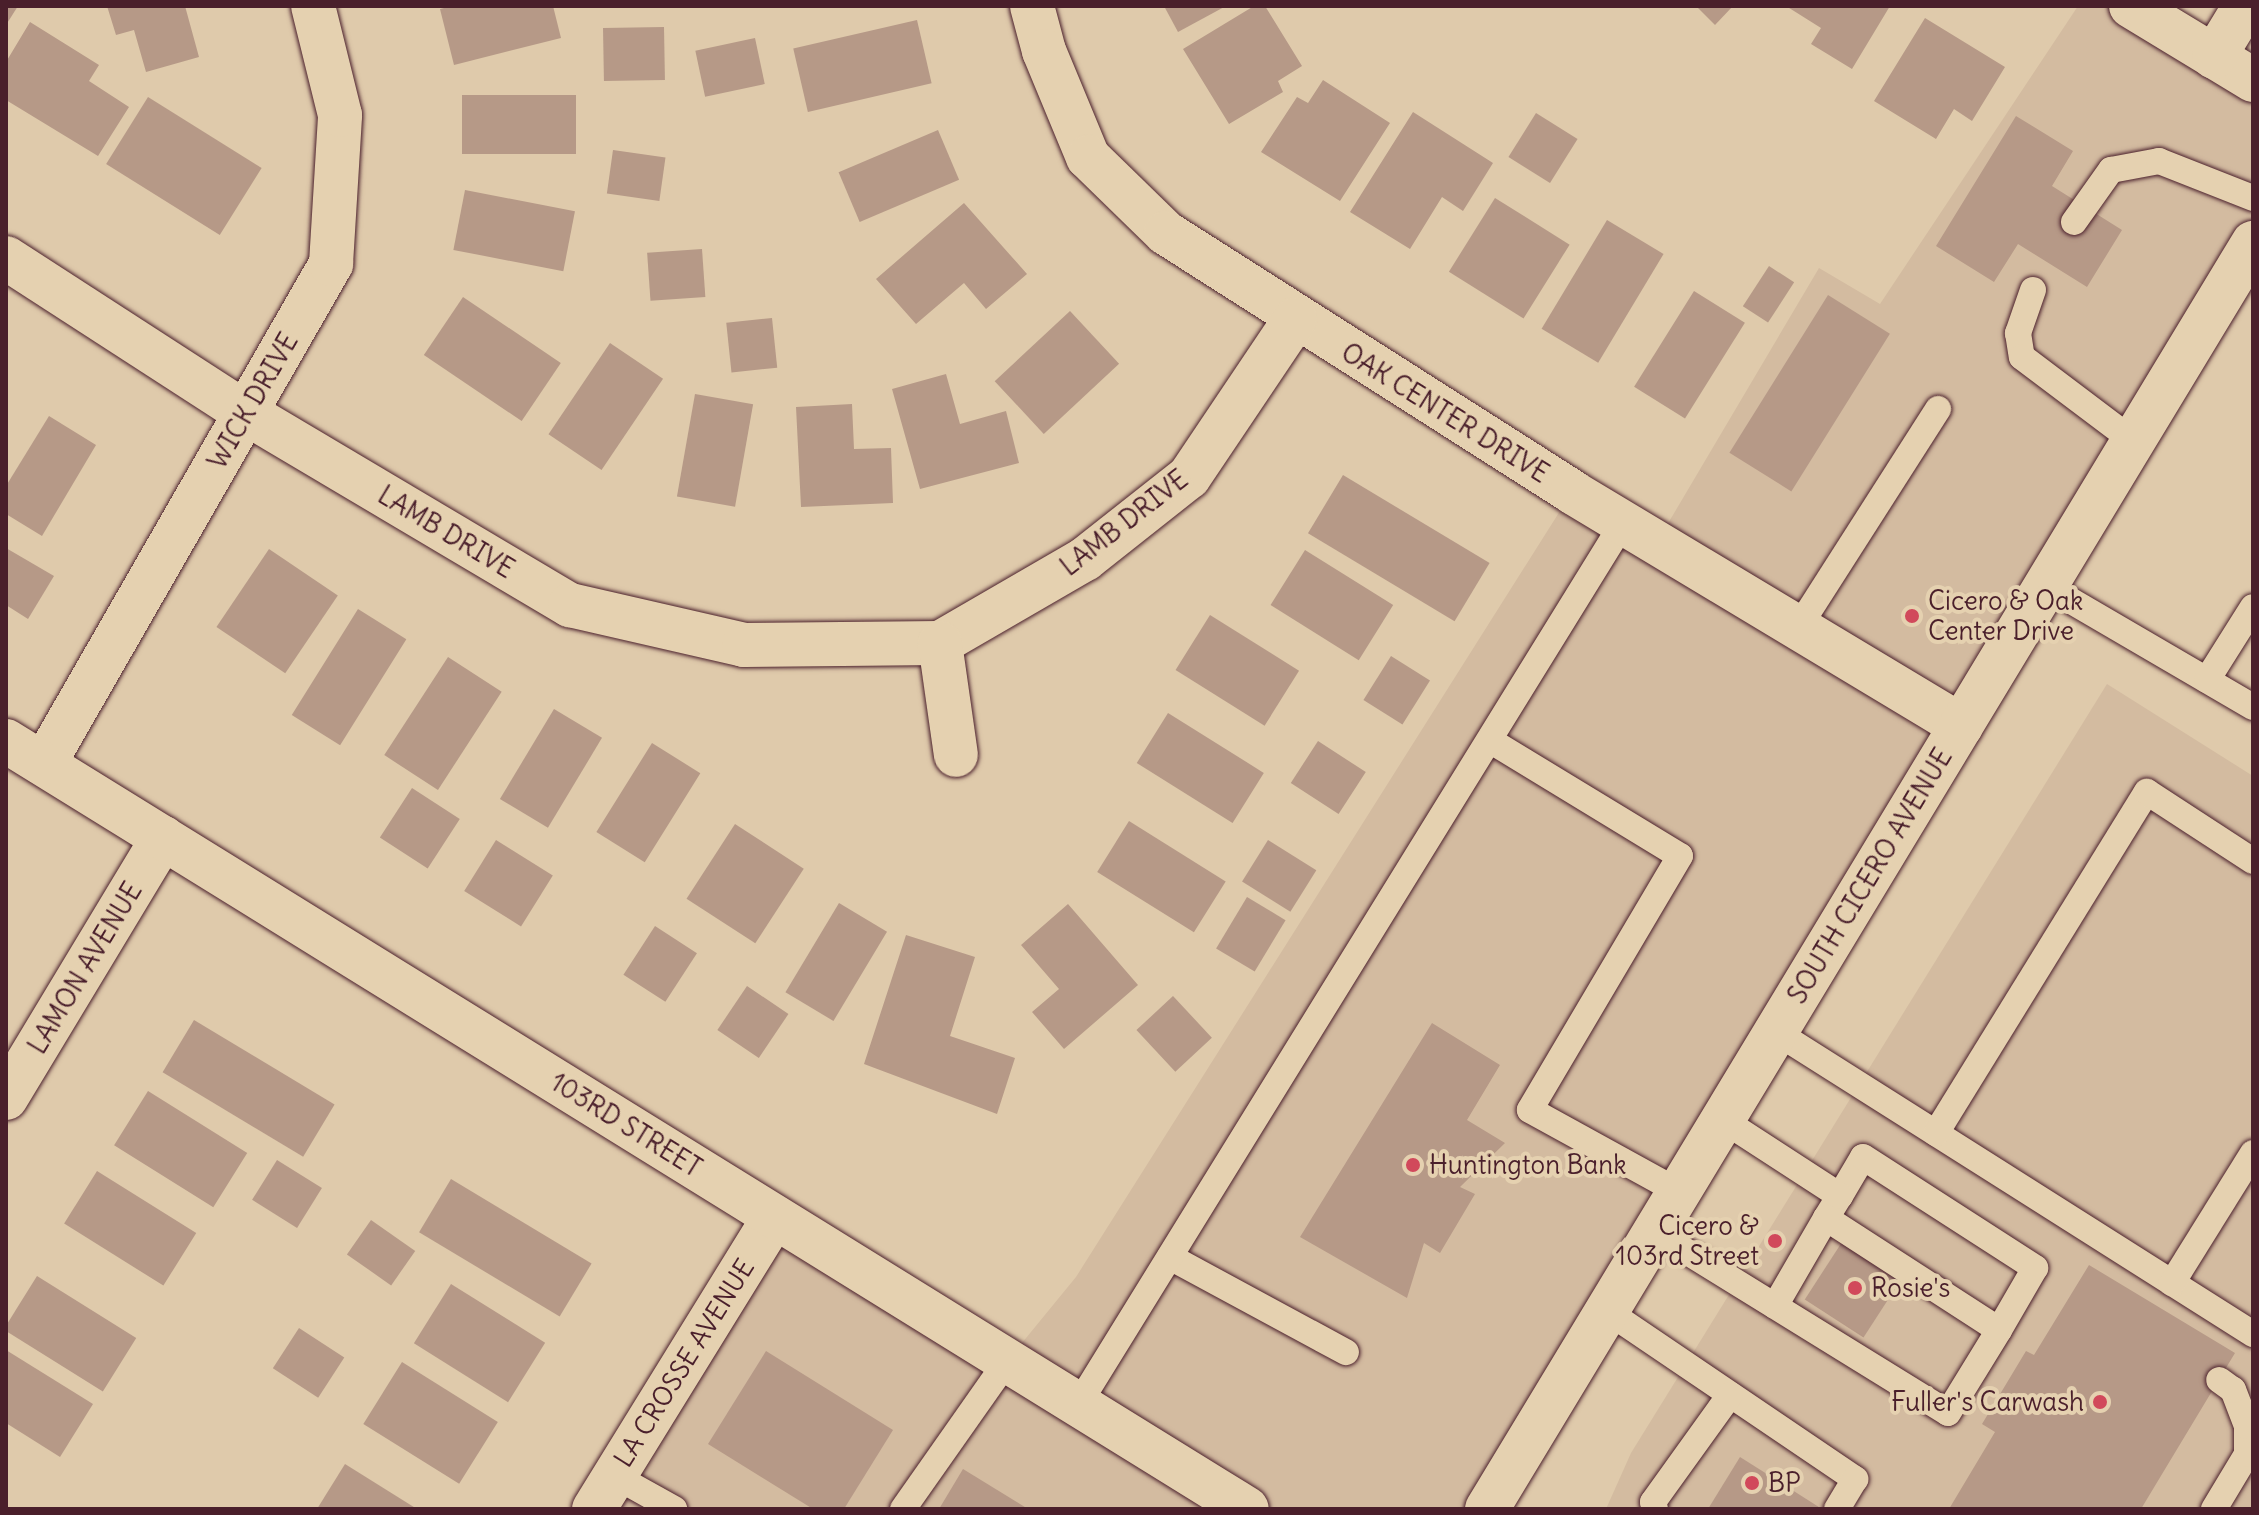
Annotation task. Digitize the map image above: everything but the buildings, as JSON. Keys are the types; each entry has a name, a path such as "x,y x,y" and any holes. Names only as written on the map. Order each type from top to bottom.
{"street":[{"name":"WICK DRIVE","path":"44,764 331,264 340,115 313,6"},
{"name":"OAK CENTER DRIVE","path":"1032,6 1044,51 1088,157 1166,233 1295,319 1623,523 1961,726"},
{"path":"2131,6 2253,80"},
{"path":"2214,57 2245,6"},
{"name":"SOUTH CICERO AVENUE","path":"1487,1509 2253,243"},
{"name":"LAMB DRIVE","path":"6,258 246,413 570,605 744,645 940,643 1085,559 1189,477 1295,319"},
{"path":"940,643 956,755"},
{"name":"103RD STREET","path":"6,741 1078,1405 1233,1505"},
{"name":"LAMON AVENUE","path":"6,1098 163,838"},
{"name":"LA CROSSE AVENUE","path":"604,1492 774,1217"}],"lane":[{"path":"2074,222 2111,170 2159,161 2253,198"},
{"path":"2033,290 2018,333 2022,357 2132,440"},
{"path":"1798,628 1938,409"},
{"path":"1078,1405 1623,523"},
{"path":"2044,585 2253,707"},
{"path":"2207,680 2253,607"},
{"path":"1491,741 1680,856 1530,1110 1679,1192"},
{"path":"1936,1133 2147,792 2253,861"},
{"path":"1776,1032 2253,1334"},
{"path":"1723,1120 1833,1207 1999,1330"},
{"path":"2172,1283 2253,1153"},
{"path":"1655,1232 1948,1413 2035,1268 1863,1157 1775,1306"},
{"path":"1170,1257 1346,1352"},
{"path":"1607,1311 1855,1479 1837,1509"},
{"path":"903,1509 1007,1361"},
{"path":"2214,1509 2247,1454 2247,1426 2233,1390 2219,1380"},
{"path":"1655,1509 1653,1502 1730,1395"},
{"path":"604,1492 674,1509"}],"shaded area":[{"path":"2078,6 2131,6 2253,80 2253,243 1487,1509 594,1509 774,1217 1008,1360 1076,1277 1572,492 1657,542 1819,268 1880,304"},
{"path":"2107,684 2253,776 2253,1509 1606,1509 1631,1453"}],"place":[{"name":"Cicero & Oak Center Drive","path":"1912,616"},
{"name":"Huntington Bank","path":"1413,1165"},
{"name":"Cicero & 103rd Street","path":"1775,1241"},
{"name":"Rosie's","path":"1855,1288"},
{"name":"Fuller's Carwash","path":"2100,1402"},
{"name":"BP","path":"1752,1483"}]}
